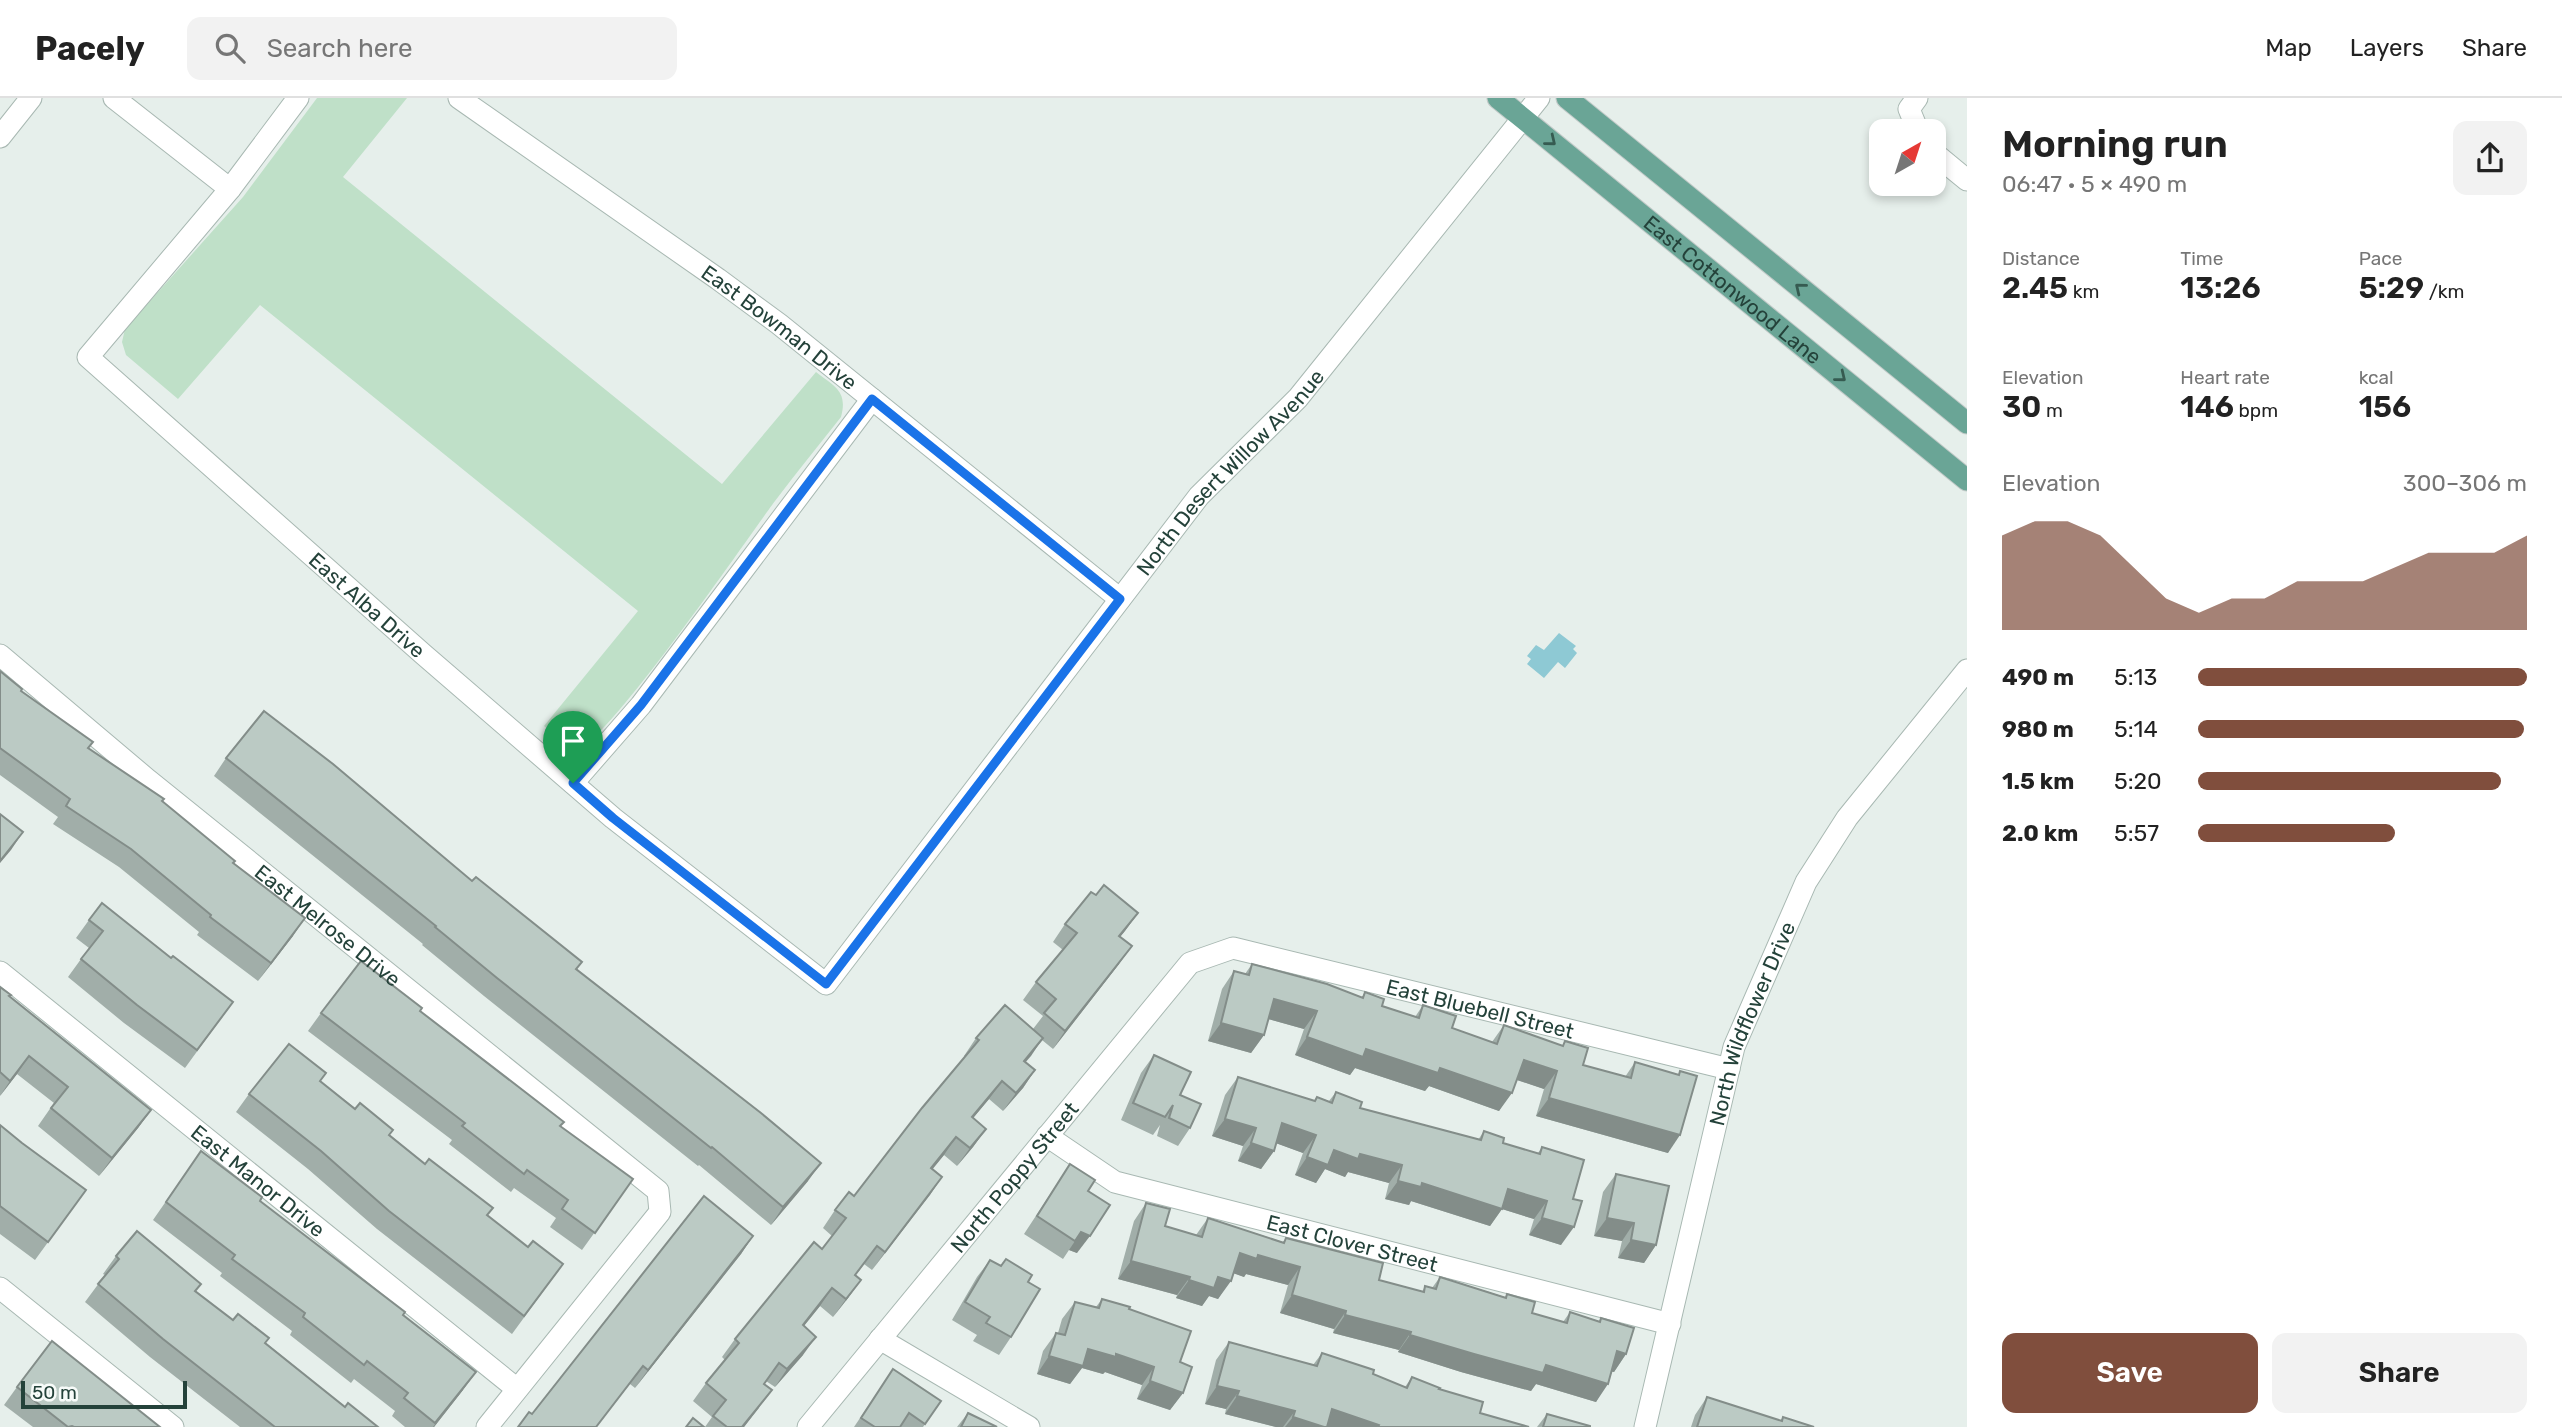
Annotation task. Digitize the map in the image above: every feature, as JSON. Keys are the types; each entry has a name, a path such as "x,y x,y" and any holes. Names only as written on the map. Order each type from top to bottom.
{"main road":[{"name":"East Cottonwood Lane","path":"1498,98 1967,480"},
{"name":"East Cottonwood Lane","path":"1567,98 1967,424"}],"street":[{"path":"0,136 31,98"},
{"path":"114,98 230,189 298,98"},
{"name":"East Bowman Drive","path":"459,98 719,279 1120,599"},
{"name":"North Desert Willow Avenue","path":"826,984 1199,496 1298,398 1539,98"},
{"path":"1946,163 1967,180"},
{"name":"East Alba Drive","path":"230,189 88,357 423,654 613,818 826,984"},
{"path":"573,783 641,705 872,399"},
{"name":"East Melrose Drive","path":"0,655 158,789 659,1191 660,1212 517,1390"},
{"name":"North Wildflower Drive","path":"1645,1427 1734,1047 1805,882 1847,818 1967,670"},
{"name":"East Bluebell Street","path":"1233,948 1729,1069"},
{"name":"North Poppy Street","path":"808,1427 1190,963 1233,948"},
{"name":"East Manor Drive","path":"0,972 517,1390"},
{"name":"East Clover Street","path":"1047,1136 1115,1182 1670,1324"},
{"path":"0,1288 173,1427"},
{"path":"880,1339 1029,1427"},
{"path":"487,1427 517,1390"}],"green space":[{"path":"317,98 407,98 343,177 722,484 816,372 841,395 841,417 775,501 646,677 618,712 594,737 579,747 565,743 544,726 638,611 260,305 178,399 126,355 122,342 125,329 243,197"}],"water":[{"path":"1559,633 1576,646 1573,649 1577,653 1565,668 1558,662 1544,678 1527,664 1531,659 1527,656 1536,645 1544,650"}],"building":[{"path":"0,671 22,689 21,691 93,742 88,748 164,799 162,801 235,861 233,863 305,918 271,963 210,917 211,915 131,849 66,806 70,799 0,748"},
{"path":"264,711 333,764 472,881 476,877 582,962 576,969 821,1163 783,1207 712,1147 497,978 226,758"},
{"path":"0,814 23,832 0,861"},
{"path":"1104,885 1138,913 1119,936 1132,946 1065,1031 1044,1013 1056,999 1036,982 1077,933 1065,924 1091,892 1096,895"},
{"path":"102,903 171,958 173,956 233,1002 197,1050 81,959 103,931 89,920"},
{"path":"361,961 422,1008 420,1011 564,1122 560,1126 633,1179 595,1233 562,1209 568,1200 527,1170 524,1174 462,1126 465,1123 321,1013"},
{"path":"1252,964 1327,984 1363,998 1365,992 1384,999 1382,1006 1419,1018 1423,1005 1456,1016 1452,1028 1497,1044 1504,1025 1563,1046 1565,1041 1588,1048 1583,1065 1631,1078 1635,1062 1679,1075 1680,1071 1697,1076 1680,1135 1549,1098 1557,1071 1524,1060 1512,1093 1440,1068 1438,1073 1366,1049 1363,1057 1307,1037 1317,1011 1274,999 1264,1035 1221,1023 1234,971 1249,975"},
{"path":"0,987 151,1110 112,1158 51,1108 68,1087 29,1056 10,1081 0,1072"},
{"path":"1005,1005 1043,1038 1024,1061 1035,1070 1016,1093 1002,1081 972,1117 986,1129 970,1148 956,1137 931,1168 942,1177 885,1252 877,1246 855,1275 861,1280 846,1299 832,1288 803,1325 816,1337 787,1369 779,1363 764,1384 772,1390 742,1427 727,1427 713,1416 726,1400 706,1383 739,1343 735,1339 814,1242 822,1249 846,1218 835,1210 849,1192 854,1196 979,1040 976,1038"},
{"path":"289,1044 326,1073 320,1081 355,1109 360,1103 393,1130 389,1135 425,1164 429,1159 493,1208 487,1215 528,1247 533,1241 563,1264 524,1316 389,1211 321,1151 249,1094"},
{"path":"1154,1055 1191,1072 1180,1095 1201,1104 1190,1128 1169,1118 1173,1105 1165,1117 1133,1103"},
{"path":"1238,1077 1315,1101 1317,1097 1332,1103 1336,1092 1362,1102 1360,1108 1481,1140 1484,1131 1504,1138 1503,1143 1540,1154 1542,1147 1584,1160 1573,1199 1582,1201 1574,1227 1542,1218 1547,1201 1508,1189 1502,1209 1422,1183 1421,1187 1398,1181 1402,1165 1360,1154 1358,1159 1334,1150 1328,1165 1307,1157 1316,1135 1282,1123 1274,1151 1251,1143 1256,1128 1225,1119"},
{"path":"0,1125 86,1190 48,1242 0,1206"},
{"path":"201,1151 262,1197 260,1201 405,1312 403,1315 476,1372 435,1423 404,1398 408,1393 367,1361 364,1365 303,1317 305,1313 232,1259 235,1255 166,1202"},
{"path":"1070,1164 1095,1180 1088,1191 1110,1205 1090,1236 1081,1232 1075,1241 1037,1216"},
{"path":"1616,1174 1669,1186 1656,1245 1631,1240 1634,1223 1607,1218"},
{"path":"704,1196 753,1236 648,1370 643,1366 596,1427 518,1427 529,1412 532,1414"},
{"path":"1146,1203 1170,1209 1165,1226 1202,1237 1208,1218 1284,1243 1286,1238 1383,1263 1379,1280 1424,1292 1425,1286 1436,1289 1440,1277 1506,1298 1507,1294 1535,1302 1532,1313 1567,1323 1570,1312 1600,1322 1601,1318 1634,1328 1626,1354 1617,1351 1608,1384 1546,1365 1543,1373 1410,1335 1411,1332 1345,1315 1346,1311 1292,1295 1300,1267 1258,1255 1257,1259 1240,1253 1231,1281 1218,1277 1214,1288 1189,1280 1190,1277 1131,1261"},
{"path":"137,1231 201,1284 195,1291 233,1320 238,1314 269,1338 265,1343 345,1407 348,1403 378,1427 275,1427 163,1339 98,1284"},
{"path":"1006,1259 1032,1275 1028,1282 1040,1289 1011,1337 986,1323 990,1317 965,1302 990,1260 1001,1266"},
{"path":"1102,1299 1191,1331 1180,1362 1192,1367 1183,1393 1150,1381 1154,1367 1116,1354 1116,1357 1088,1349 1083,1366 1049,1356 1056,1333 1065,1335 1075,1302 1099,1308"},
{"path":"52,1341 160,1427 68,1427 17,1387"},
{"path":"1229,1342 1317,1366 1322,1353 1374,1370 1373,1374 1407,1388 1412,1377 1439,1389 1483,1402 1480,1413 1529,1427 1378,1427 1379,1425 1332,1409 1327,1427 1324,1427 1293,1417 1295,1411 1237,1396 1239,1391 1217,1386"},
{"path":"893,1369 941,1401 925,1424 909,1413 900,1427 875,1427 861,1418"},
{"path":"1707,1397 1782,1421 1783,1417 1814,1427 1697,1427"},
{"path":"968,1413 997,1427 961,1427"},
{"path":"1547,1414 1590,1426 1590,1427 1543,1427"},
{"path":"693,1418 704,1427 686,1427"}],"route":[{"path":"872,399 1120,599 826,984 613,818 573,783 641,705 872,399"}]}
